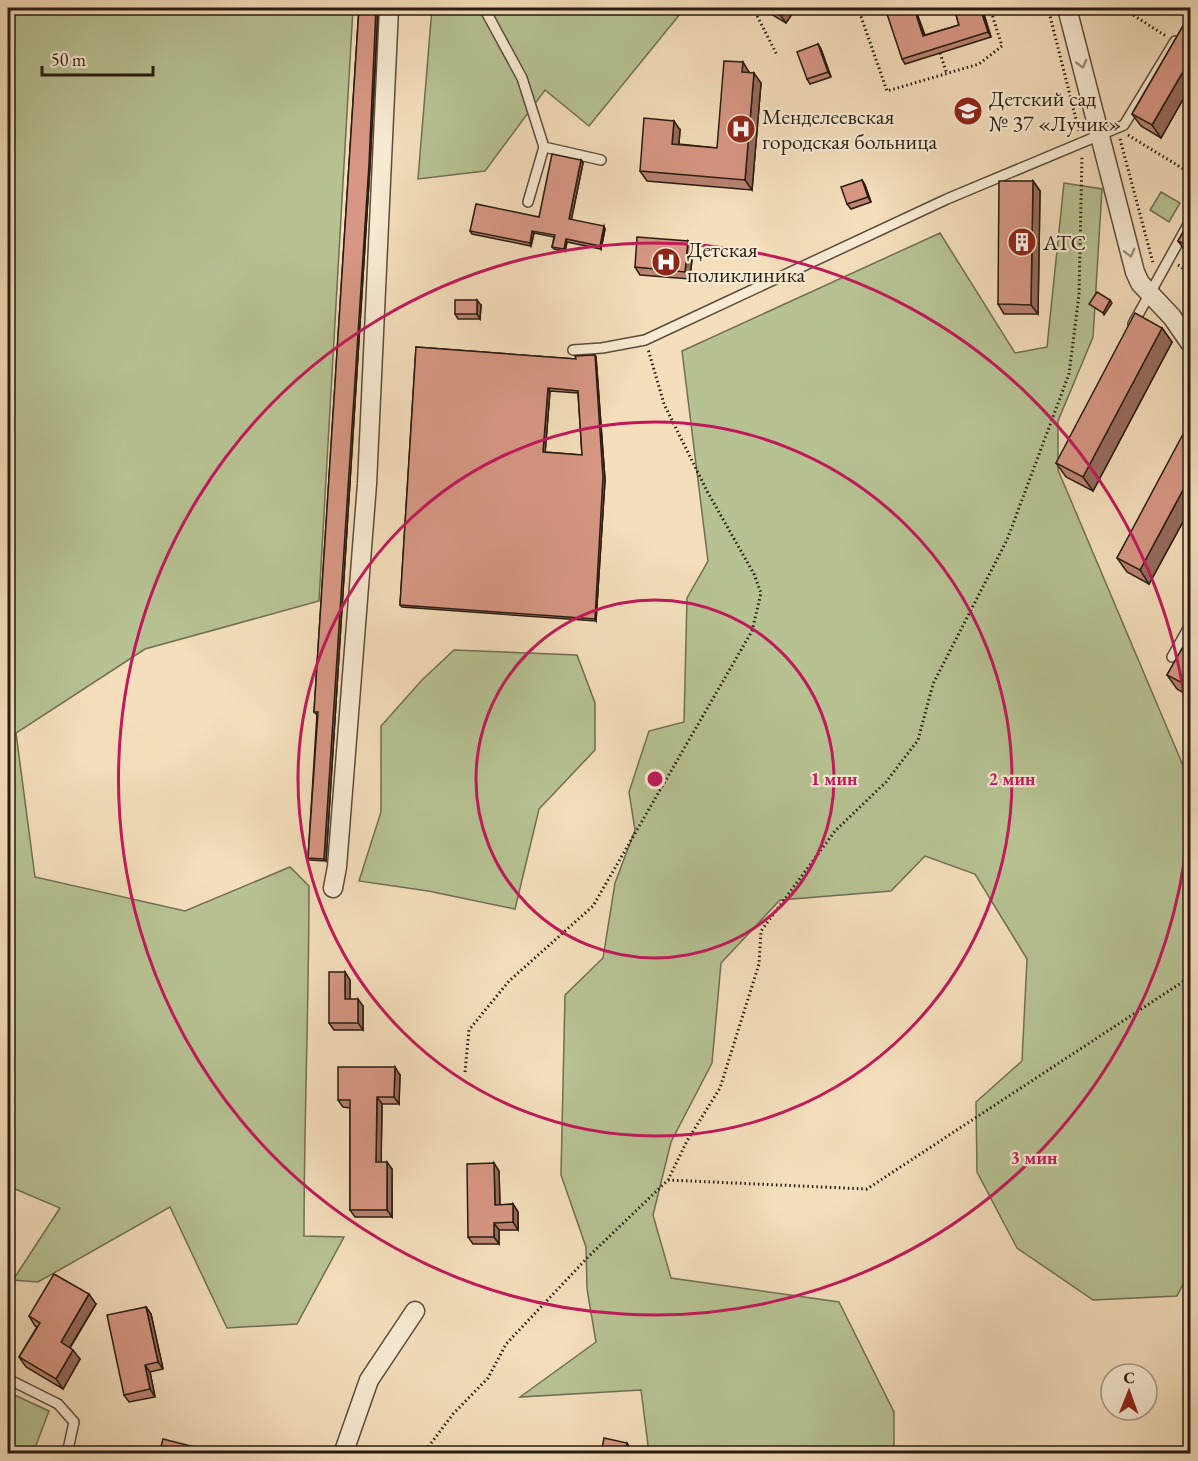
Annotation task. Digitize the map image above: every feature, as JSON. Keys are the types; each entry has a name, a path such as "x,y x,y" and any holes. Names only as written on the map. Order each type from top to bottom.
{"street":[{"path":"333,888 337,867 367,484 389,8"},
{"path":"1067,8 1108,132 1135,272 1140,283 1153,286 1191,343"},
{"path":"343,1454 369,1380 415,1311"}],"lane":[{"path":"484,8 522,78 544,147 528,202"},
{"path":"573,350 602,348 645,340 946,199 1124,125 1180,32"},
{"path":"544,147 601,160"},
{"path":"1127,334 1191,221"},
{"path":"1172,657 1191,625"},
{"path":"8,1379 58,1404 74,1422 67,1454"}],"path":[{"path":"753,8 777,55"},
{"path":"858,8 887,91 979,64 1002,46 990,8"},
{"path":"423,1454 453,1414 488,1378 506,1344 589,1256 668,1180 687,1141 720,1088 759,964 761,931 835,831 886,782 918,740 933,684 1007,540 1069,374 1079,295 1082,144 1048,8"},
{"path":"1122,8 1174,41"},
{"path":"940,53 946,74"},
{"path":"1108,132 1191,174"},
{"path":"1108,132 1153,286"},
{"path":"465,1072 469,1030 509,981 593,906 752,631 761,593 754,574 706,491 664,404 645,340"},
{"path":"668,1180 867,1190 1191,977"}],"green space":[{"path":"8,8 353,8 319,601 145,649 16,733 35,877 185,911 290,867 309,886 304,1236 344,1237 297,1324 227,1328 170,1207 38,1282 13,1280 60,1208 8,1186"},
{"path":"432,8 685,8 589,126 545,90 485,171 418,179"},
{"path":"1064,183 1102,189 1093,337 1058,421 1058,470 1190,782 1190,1270 1177,1296 1093,1300 1017,1248 977,1172 976,1102 1022,1061 1027,959 975,874 925,856 891,891 780,900 721,963 712,1063 671,1142 653,1215 671,1278 839,1302 894,1412 894,1453 649,1453 641,1390 520,1397 596,1342 587,1289 586,1247 561,1175 565,995 603,958 615,883 635,830 629,792 649,731 684,722 687,598 708,561 682,351 940,233 1015,353 1047,347"},
{"path":"1161,192 1180,203 1169,222 1150,210"},
{"path":"454,650 577,655 595,703 595,750 539,809 515,909 428,891 359,881 381,812 381,726 422,680"},
{"path":"8,1392 49,1411 33,1453 8,1453"}],"building":[{"path":"359,8 376,8 369,164 324,859 308,858 318,712 314,712"},
{"path":"767,8 786,8 781,16"},
{"path":"885,8 914,8 923,36 959,25 954,8 980,8 988,32 902,59"},
{"path":"1191,12 1191,58 1152,125 1132,114"},
{"path":"818,44 828,72 807,79 797,52"},
{"name":"Менделеевская городская больница","path":"724,61 743,62 742,72 754,73 745,180 640,171 644,118 674,121 672,144 717,148"},
{"path":"552,154 581,160 569,219 604,226 600,246 566,239 564,249 552,247 555,235 532,231 530,243 470,231 476,204 539,217"},
{"path":"862,180 868,197 847,204 841,187"},
{"name":"АТС","path":"999,181 1033,181 1031,305 998,304"},
{"path":"1191,218 1191,247 1178,241"},
{"name":"Детская поликлиника","path":"637,237 688,241 685,272 635,267"},
{"path":"1097,292 1110,300 1103,313 1089,304"},
{"path":"455,300 477,300 477,314 455,314"},
{"path":"1135,313 1162,328 1083,477 1056,463"},
{"path":"416,347 576,359 575,356 595,355 603,477 595,619 400,605","holes":["548,388 578,391 582,455 543,452"]},
{"path":"1189,423 1191,424 1191,475 1140,570 1117,558"},
{"path":"1191,633 1191,686 1190,687 1167,675"},
{"path":"329,972 345,972 345,999 358,999 358,1023 329,1023"},
{"path":"338,1067 395,1067 394,1097 377,1097 376,1162 387,1162 387,1210 350,1210 350,1100 338,1100"},
{"path":"494,1163 495,1205 513,1204 513,1222 494,1223 494,1237 468,1237 467,1164"},
{"path":"54,1274 89,1294 61,1342 73,1350 56,1379 19,1357 40,1323 29,1316"},
{"path":"146,1307 158,1362 145,1365 150,1389 124,1395 107,1315"},
{"path":"604,1438 627,1443 625,1454 601,1454"},
{"path":"163,1439 195,1447 194,1454 159,1454"}],"place":[{"name":"Детский сад № 37 «Лучик»","path":"968,111"},
{"name":"Менделеевская городская больница","path":"741,129"},
{"name":"АТС","path":"1022,242"},
{"name":"Детская поликлиника","path":"666,262"}]}
